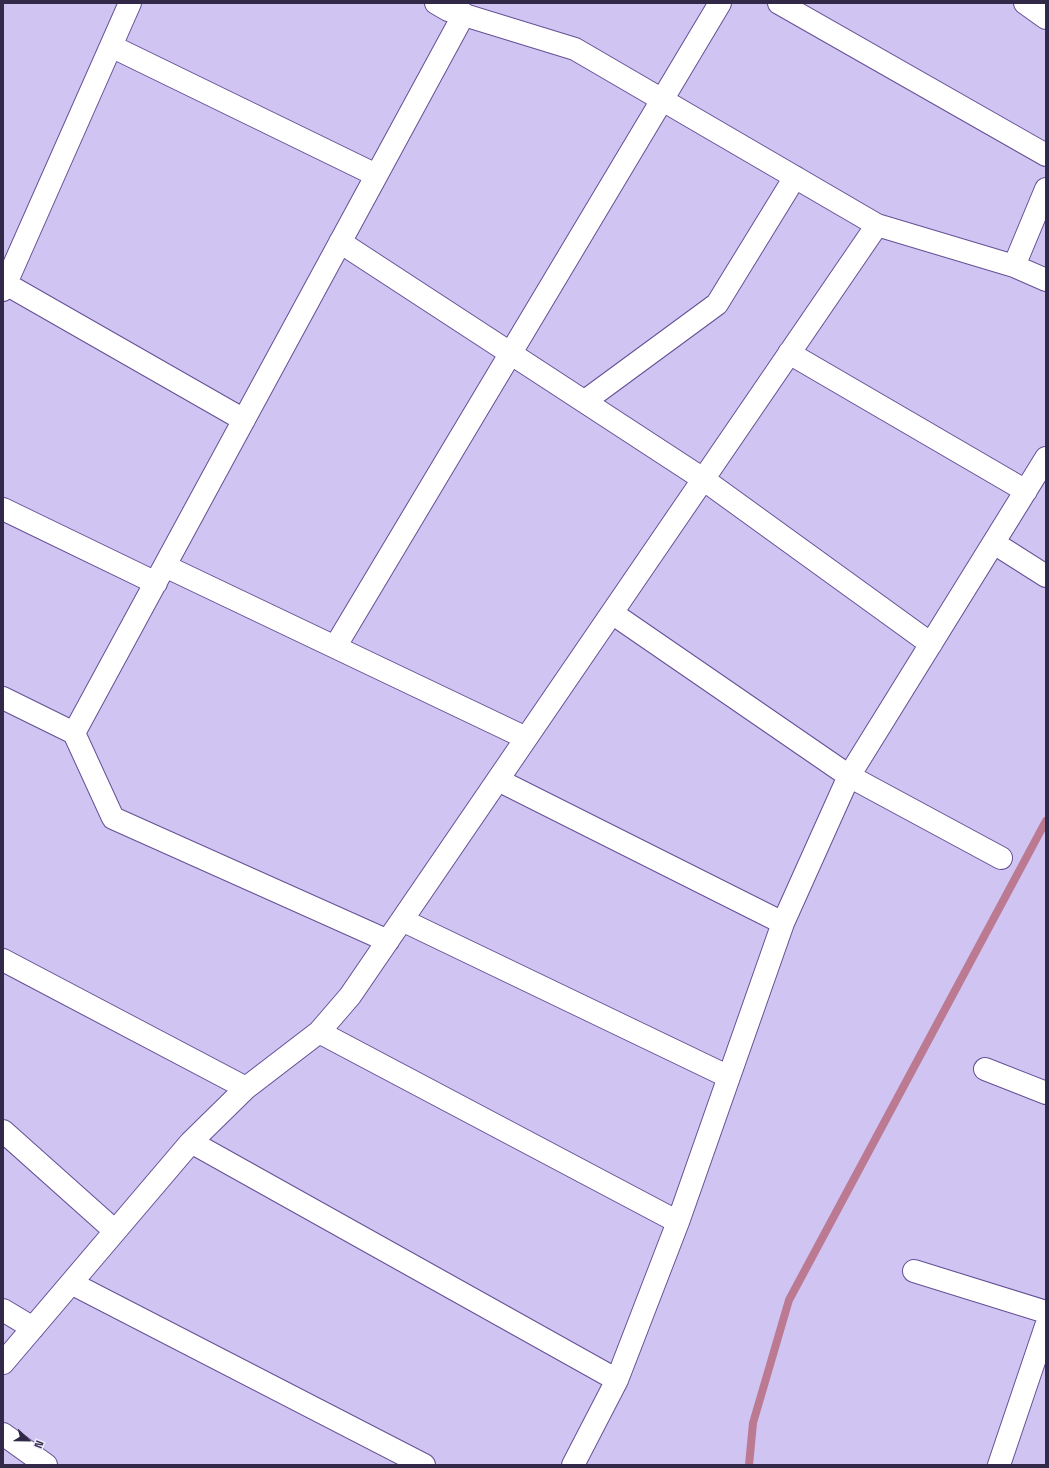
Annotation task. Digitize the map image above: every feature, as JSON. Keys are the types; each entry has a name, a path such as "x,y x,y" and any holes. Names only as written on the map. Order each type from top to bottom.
{"street":[{"path":"130,3 4,287 244,420"},
{"path":"436,3 448,10 575,49 877,224 1014,266 1046,280"},
{"path":"336,647 720,3"},
{"path":"779,3 1046,155"},
{"path":"1024,3 1046,18"},
{"path":"74,733 464,14"},
{"path":"111,46 376,175"},
{"path":"585,401 717,304 795,177"},
{"path":"1014,266 1046,189"},
{"path":"3,1363 191,1142 246,1088 318,1032 350,996 877,224"},
{"path":"340,242 703,479 931,644"},
{"path":"789,353 1026,491"},
{"path":"573,1465 617,1380 678,1222 783,923 849,776 1046,458"},
{"path":"3,509 336,647 526,738"},
{"path":"994,543 1046,576"},
{"path":"612,613 849,776 1001,858"},
{"path":"3,698 74,733 113,818 388,941"},
{"path":"498,780 783,923"},
{"path":"402,920 729,1077"},
{"path":"3,960 246,1088"},
{"path":"318,1032 678,1222"},
{"path":"985,1069 1046,1093"},
{"path":"3,1131 116,1231"},
{"path":"191,1142 617,1380"},
{"path":"914,1271 1046,1312"},
{"path":"71,1283 424,1465"},
{"path":"3,1310 33,1328"},
{"path":"1000,1465 1046,1326"},
{"path":"3,1434 46,1465"}],"waterway":[{"path":"749,1465 753,1423 789,1300 1046,821"}]}
